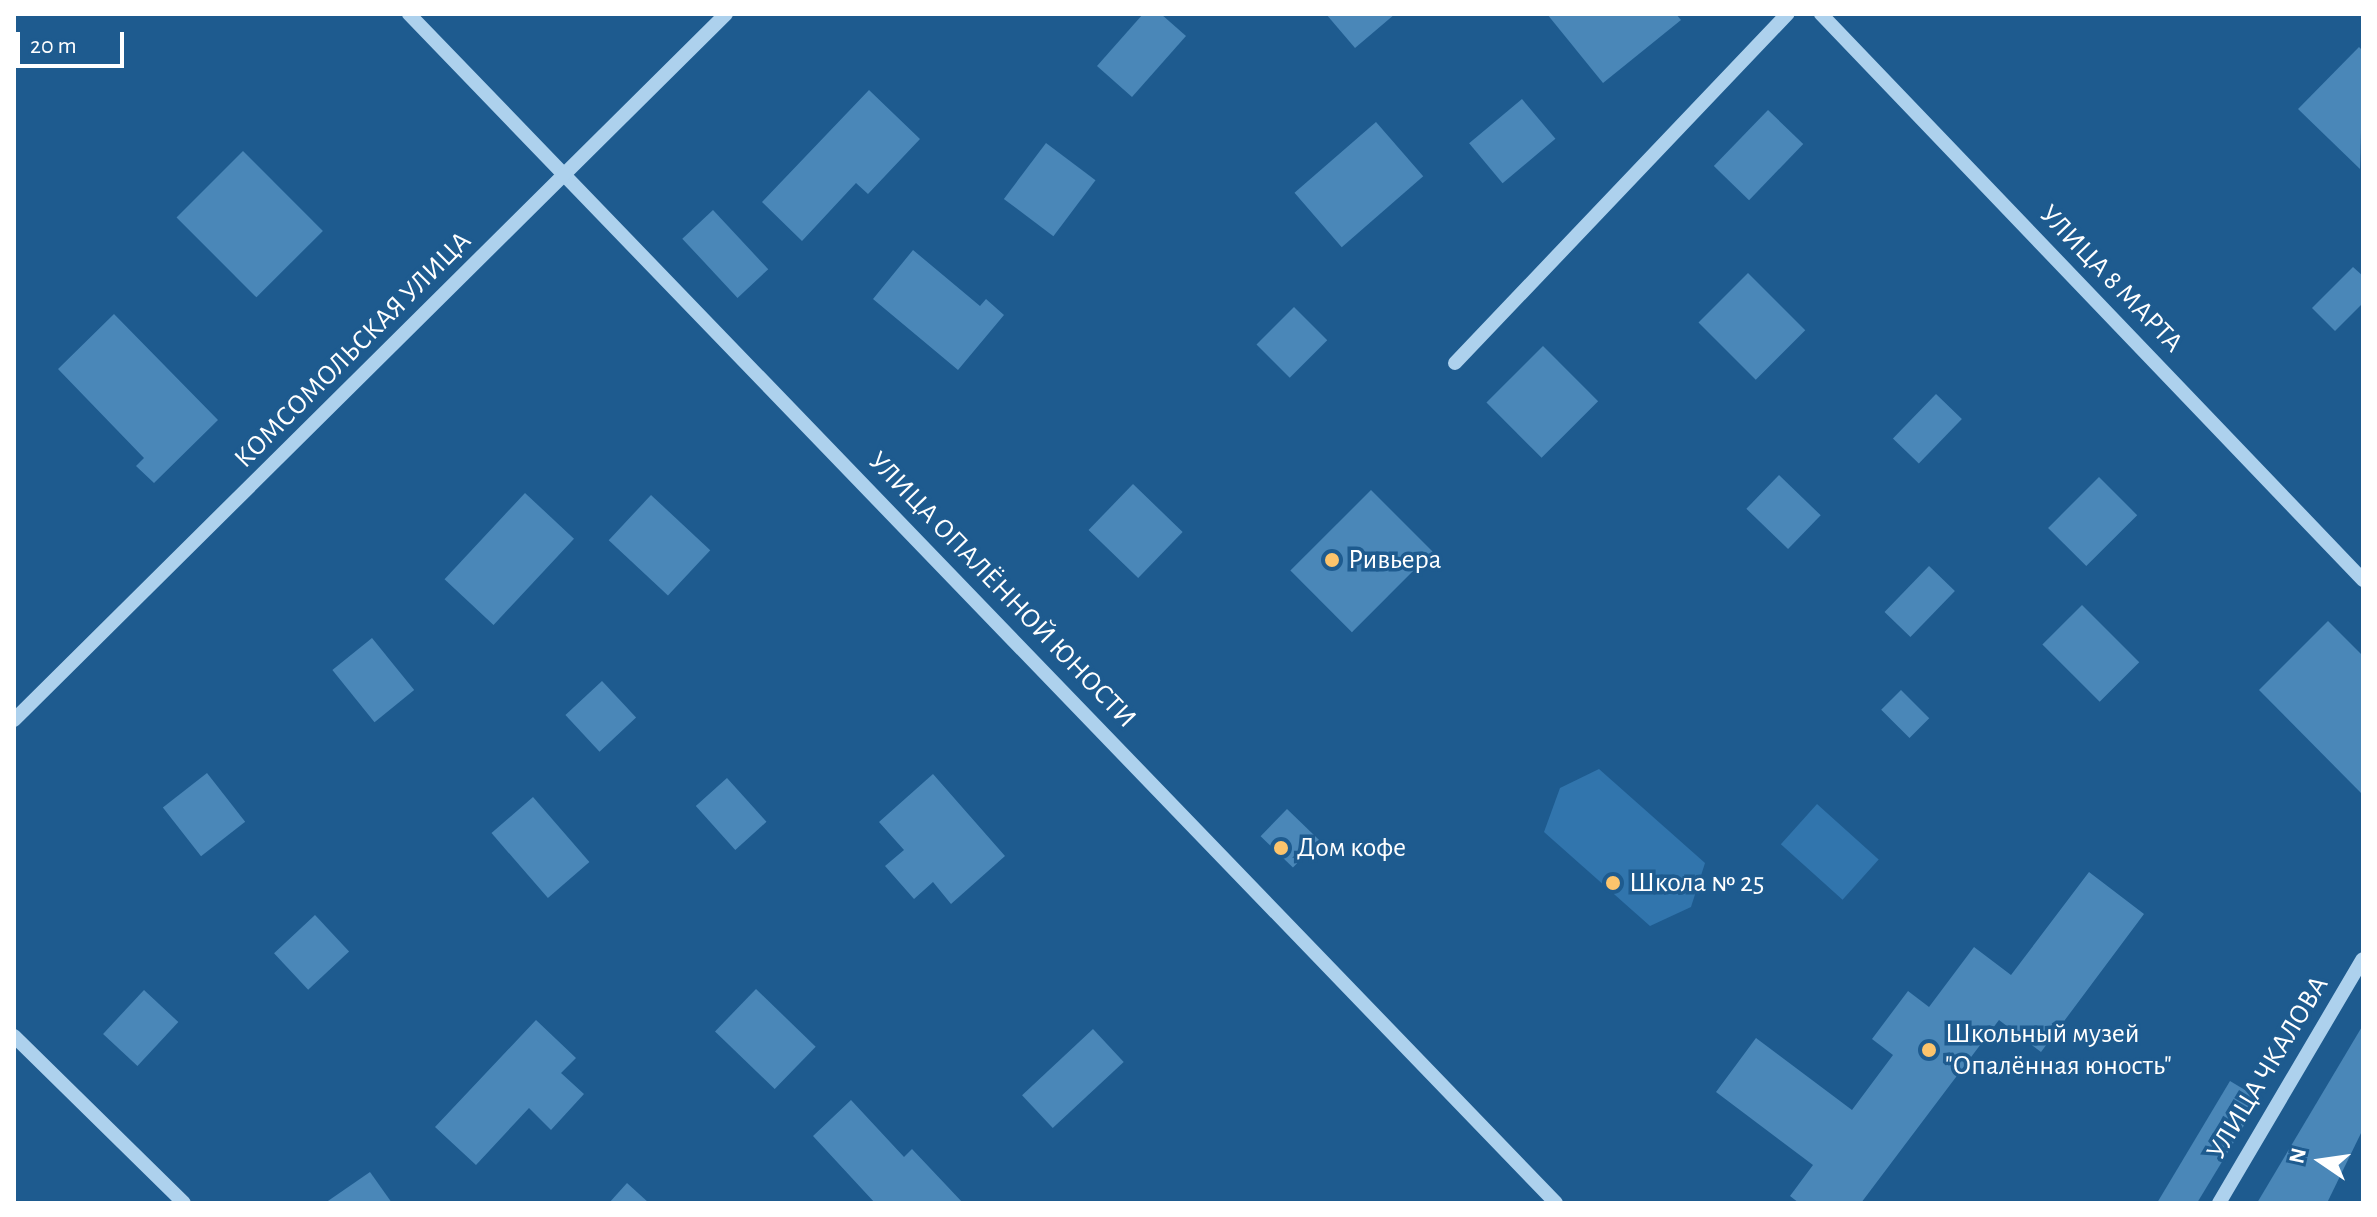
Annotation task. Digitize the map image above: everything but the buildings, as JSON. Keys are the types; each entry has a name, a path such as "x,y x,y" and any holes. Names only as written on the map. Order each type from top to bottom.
{"street":[{"name":"УЛИЦА ОПАЛЁННОЙ ЮНОСТИ","path":"409,14 1556,1203"},
{"name":"КОМСОМОЛЬСКАЯ УЛИЦА","path":"14,720 726,14"},
{"path":"1455,363 1787,14"},
{"name":"УЛИЦА 8 МАРТА","path":"1821,14 2363,580"},
{"name":"УЛИЦА ЧКАЛОВА","path":"2219,1203 2363,959"},
{"path":"14,1036 184,1203"}],"shaded area":[{"path":"1599,769 1705,863 1691,907 1650,926 1544,832 1560,788"},
{"path":"1817,804 1879,860 1843,900 1781,844"}],"place":[{"name":"Ривьера","path":"1332,560"},
{"name":"Дом кофе","path":"1281,848"},
{"name":"Школа № 25","path":"1613,883"},
{"name":"Школьный музей \"Опалённая юность\"","path":"1929,1050"}]}
